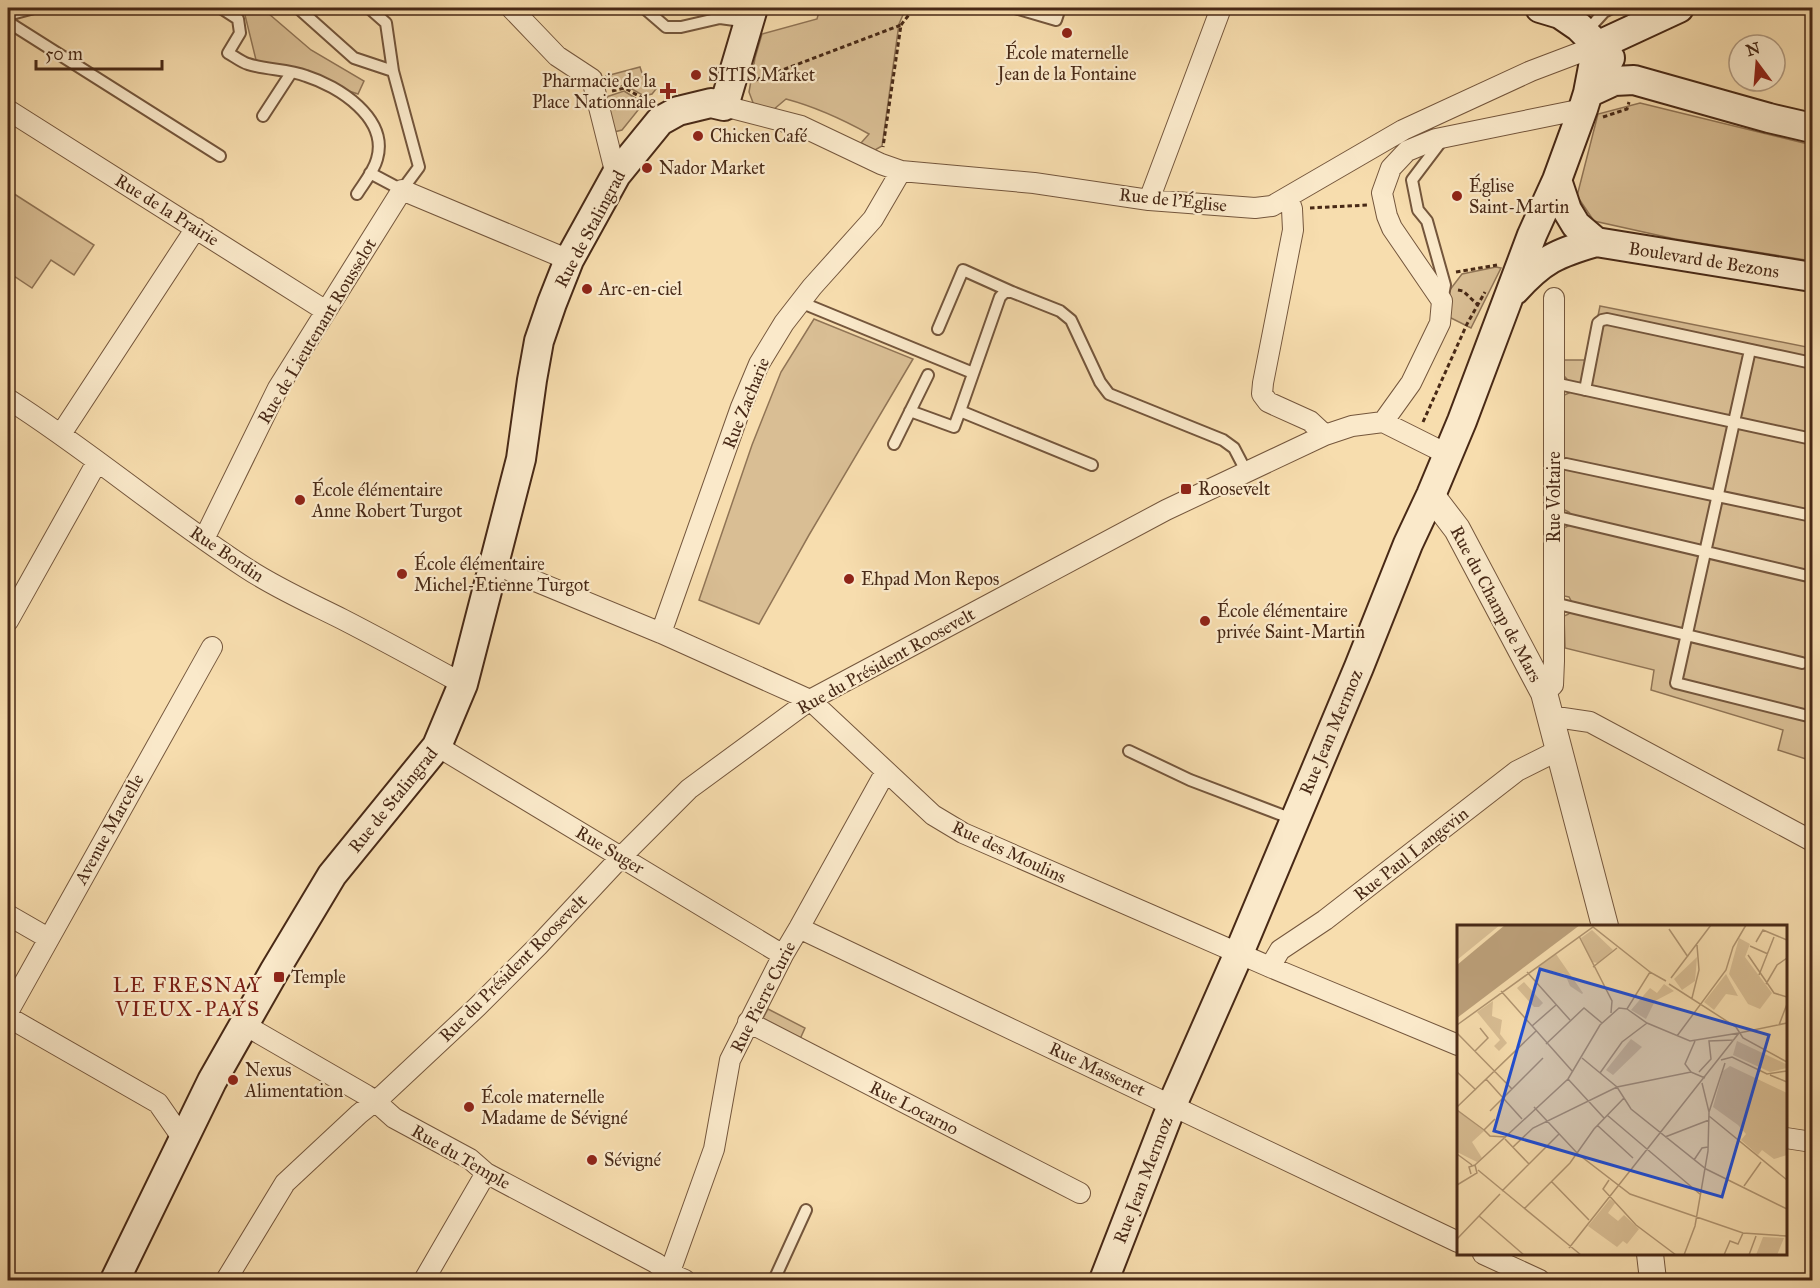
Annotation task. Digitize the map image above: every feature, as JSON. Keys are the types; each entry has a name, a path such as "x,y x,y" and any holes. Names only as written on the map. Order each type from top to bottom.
{"main road":[{"path":"1540,8 1560,14 1591,39 1634,80"},
{"path":"1591,39 1679,8"},
{"path":"727,98 751,15"},
{"name":"Rue Jean Mermoz","path":"1104,1281 1172,1105 1239,953 1408,544 1462,421 1498,285 1532,235 1590,108 1591,39"},
{"path":"1590,108 1614,81 1634,80 1812,128"},
{"name":"Rue de Stalingrad","path":"115,1281 212,1081 243,1024 332,876 437,746 463,684 521,459 539,341 569,260 616,175 660,121 678,111 727,98"},
{"path":"1557,180 1567,210 1576,225 1596,242"},
{"name":"Boulevard de Bezons","path":"1498,285 1533,270 1549,259 1569,250 1596,242 1812,277"}],"street":[{"path":"511,8 557,56 592,79 616,175"},
{"path":"1149,200 1221,8"},
{"name":"Rue de l'Église","path":"727,98 801,126 881,164 901,171 1034,183 1149,200 1255,208 1290,203 1403,130 1531,71 1591,39"},
{"path":"1447,454 1383,422 1411,383 1440,323 1443,287 1392,228 1383,204 1382,193 1391,168 1407,151 1444,137 1590,108"},
{"name":"Rue de la Prairie","path":"8,110 326,311"},
{"name":"Rue Zacharie","path":"661,633 741,407 759,364 800,302 873,219 901,171"},
{"path":"402,190 569,260"},
{"name":"Rue de Lieutenant Rousselot","path":"204,539 278,388 402,190"},
{"path":"1290,203 1293,230 1262,394 1268,402 1310,421 1325,435"},
{"path":"61,434 196,228"},
{"name":"Rue Voltaire","path":"1544,693 1553,686 1554,298"},
{"name":"Rue Bordin","path":"8,399 61,434 204,539 268,582 463,684"},
{"name":"Rue du Président Roosevelt","path":"226,1281 285,1183 477,1007 531,954 688,789 810,700 1166,510 1325,435 1352,426 1383,422"},
{"path":"8,621 97,462"},
{"name":"Rue du Champ de Mars","path":"1431,495 1457,529 1544,693 1552,718"},
{"name":"Rue des Moulins","path":"494,564 661,633 810,700 933,815 963,833 1270,967 1457,1045"},
{"name":"Avenue Marcelle","path":"8,1012 212,647"},
{"path":"1604,925 1552,718 1590,722 1812,841"},
{"name":"Rue Suger","path":"437,746 783,955"},
{"name":"Rue Paul Langevin","path":"1270,967 1280,950 1325,920 1516,771 1560,750"},
{"name":"Rue Pierre Curie","path":"673,1278 714,1149 730,1060 783,955 886,771"},
{"path":"8,915 48,938"},
{"name":"Rue Massenet","path":"799,928 1457,1242"},
{"path":"8,1017 159,1103 183,1139"},
{"name":"Rue Locarno","path":"748,1022 1080,1193"},
{"name":"Rue du Temple","path":"243,1024 375,1101 394,1118 470,1159 486,1173 656,1263 673,1278"},
{"path":"1787,1138 1812,1142"},
{"path":"424,1281 486,1173"},
{"path":"1485,1255 1540,1281"},
{"path":"1650,1255 1653,1281"}],"lane":[{"path":"8,15 34,8"},
{"path":"221,8 238,19 240,33 228,53 246,64 306,76 338,90 365,111 373,124 379,144 378,158 357,194"},
{"path":"298,8 307,12 354,58 393,71"},
{"path":"369,8 386,23 393,71 419,167 402,190 370,173"},
{"path":"644,8 666,27 681,27 720,18 751,15"},
{"path":"1016,8 1056,20 1060,8"},
{"path":"1591,39 1604,12 1612,8"},
{"path":"8,22 220,156"},
{"path":"263,116 291,73"},
{"path":"1443,287 1427,222 1418,210 1412,180 1444,137"},
{"path":"938,329 963,270 1060,311 1071,320 1100,382 1109,394 1223,440 1234,448 1246,471"},
{"path":"910,411 954,427 1000,297 1005,292 1012,292"},
{"path":"800,302 973,373"},
{"path":"1585,390 1598,323 1602,320 1812,363"},
{"path":"1750,350 1676,683 1812,717"},
{"path":"894,444 928,375"},
{"path":"1554,383 1812,439"},
{"path":"960,411 1092,465"},
{"path":"1566,464 1812,516"},
{"path":"1554,516 1812,578"},
{"path":"1554,603 1802,663"},
{"path":"1129,751 1190,780 1295,820"},
{"path":"774,1281 806,1210"}],"path":[{"path":"881,164 901,25 914,8"},
{"path":"727,98 901,25"},
{"path":"1590,108 1601,117 1627,109 1634,80"},
{"path":"597,95 625,88 651,103"},
{"path":"1290,203 1383,204"},
{"path":"1415,438 1467,324 1478,305 1498,285 1499,265 1443,287"},
{"path":"1443,287 1463,291 1478,305"}],"shaded area":[{"path":"238,8 262,8 311,50 364,81 358,94 256,60 244,11"},
{"path":"820,8 906,8 899,24 882,146 875,150 861,143 869,134 839,118 808,106 786,99 773,110 755,108 749,92 762,34 817,19"},
{"path":"640,67 645,82 656,89 652,94 644,96 625,85 609,87 606,76"},
{"path":"624,91 643,104 622,130 610,133 606,97"},
{"path":"1640,103 1812,145 1812,261 1675,239 1594,221 1577,196 1598,114"},
{"path":"8,190 94,245 74,275 51,260 32,288 8,272"},
{"path":"1501,268 1471,328 1447,316 1449,291 1462,274"},
{"path":"1600,306 1812,348 1812,761 1778,750 1783,730 1651,690 1654,670 1565,648 1564,616 1574,606 1569,597 1564,596 1562,529 1570,525 1572,516 1561,508 1560,397 1569,393 1571,384 1565,377 1560,376 1560,360 1589,360"},
{"path":"814,319 913,359 759,624 699,600 752,445 781,372"},
{"path":"768,1009 805,1028 800,1039 762,1020"}],"place":[{"name":"École maternelle Jean de la Fontaine","path":"1067,33"},
{"name":"SITIS Market","path":"696,75"},
{"name":"Pharmacie de la Place Nationnale","path":"668,91"},
{"name":"Chicken Café","path":"698,136"},
{"name":"Nador Market","path":"647,168"},
{"name":"Église Saint-Martin","path":"1457,196"},
{"name":"Arc-en-ciel","path":"587,289"},
{"name":"Roosevelt","path":"1186,489"},
{"name":"École élémentaire Anne Robert Turgot","path":"300,500"},
{"name":"École élémentaire Michel-Etienne Turgot","path":"402,574"},
{"name":"Ehpad Mon Repos","path":"849,579"},
{"name":"École élémentaire privée Saint-Martin","path":"1205,621"},
{"name":"Temple","path":"279,977"},
{"name":"Nexus Alimentation","path":"233,1080"},
{"name":"École maternelle Madame de Sévigné","path":"469,1107"},
{"name":"Sévigné","path":"592,1160"}],"district":[{"name":"LE FRESNAY VIEUX-PAYS","path":"188,997"}]}
